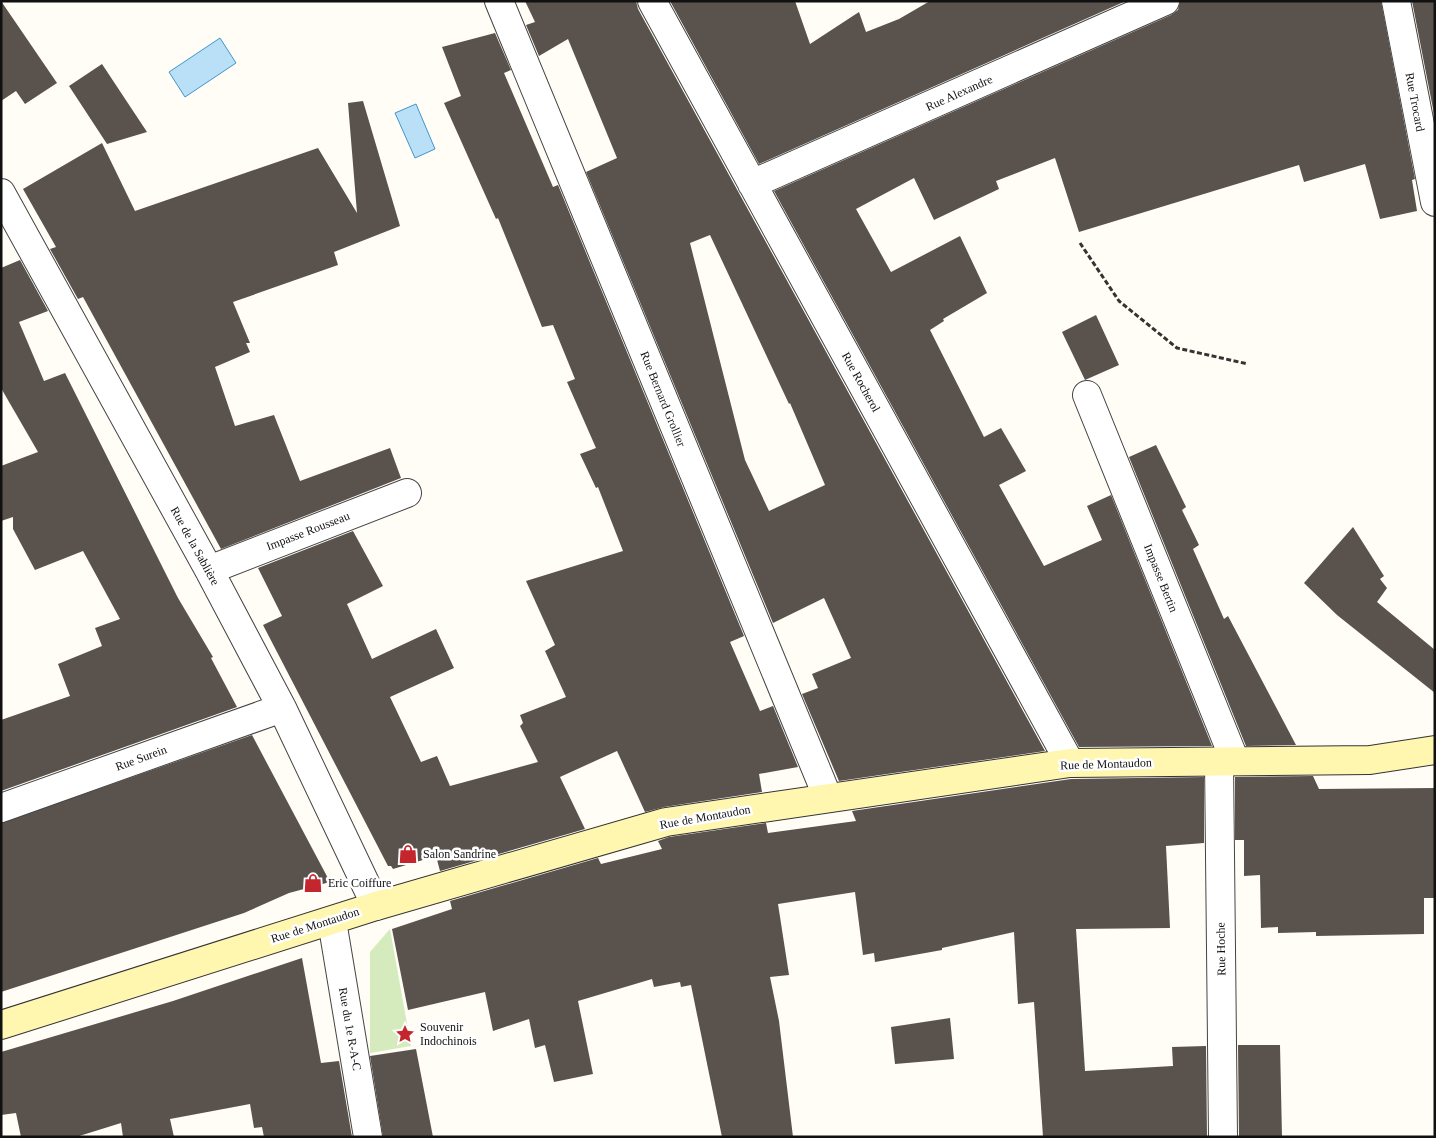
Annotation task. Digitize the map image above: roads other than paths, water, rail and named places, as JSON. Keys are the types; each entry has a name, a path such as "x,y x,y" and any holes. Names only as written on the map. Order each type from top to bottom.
{"main road":[{"name":"Rue de Montaudon","path":"1,1025 376,906 666,822 1070,763 1370,760 1435,750"}],"street":[{"name":"Rue Bernard Grollier","path":"499,1 828,798"},
{"name":"Rue Rocherol","path":"652,1 1070,763"},
{"name":"Rue Alexandre","path":"752,184 1165,1"},
{"name":"Rue Trocard","path":"1396,1 1435,202"},
{"name":"Rue de la Sablière","path":"1,193 209,570 282,708 376,906"},
{"name":"Impasse Bertin","path":"1087,395 1227,761"},
{"name":"Impasse Rousseau","path":"209,570 407,493"},
{"name":"Rue Surein","path":"1,808 282,708"},
{"name":"Rue Hoche","path":"1223,1137 1227,761"},
{"name":"Rue du 1e R-A-C","path":"332,921 368,1137"}],"water":[{"path":"220,38 236,63 185,97 169,72"},
{"path":"416,104 435,149 415,158 395,113"}],"place":[{"name":"Salon Sandrine","path":"408,854"},
{"name":"Eric Coiffure","path":"313,883"},
{"name":"Souvenir Indochinois","path":"405,1034"}]}
